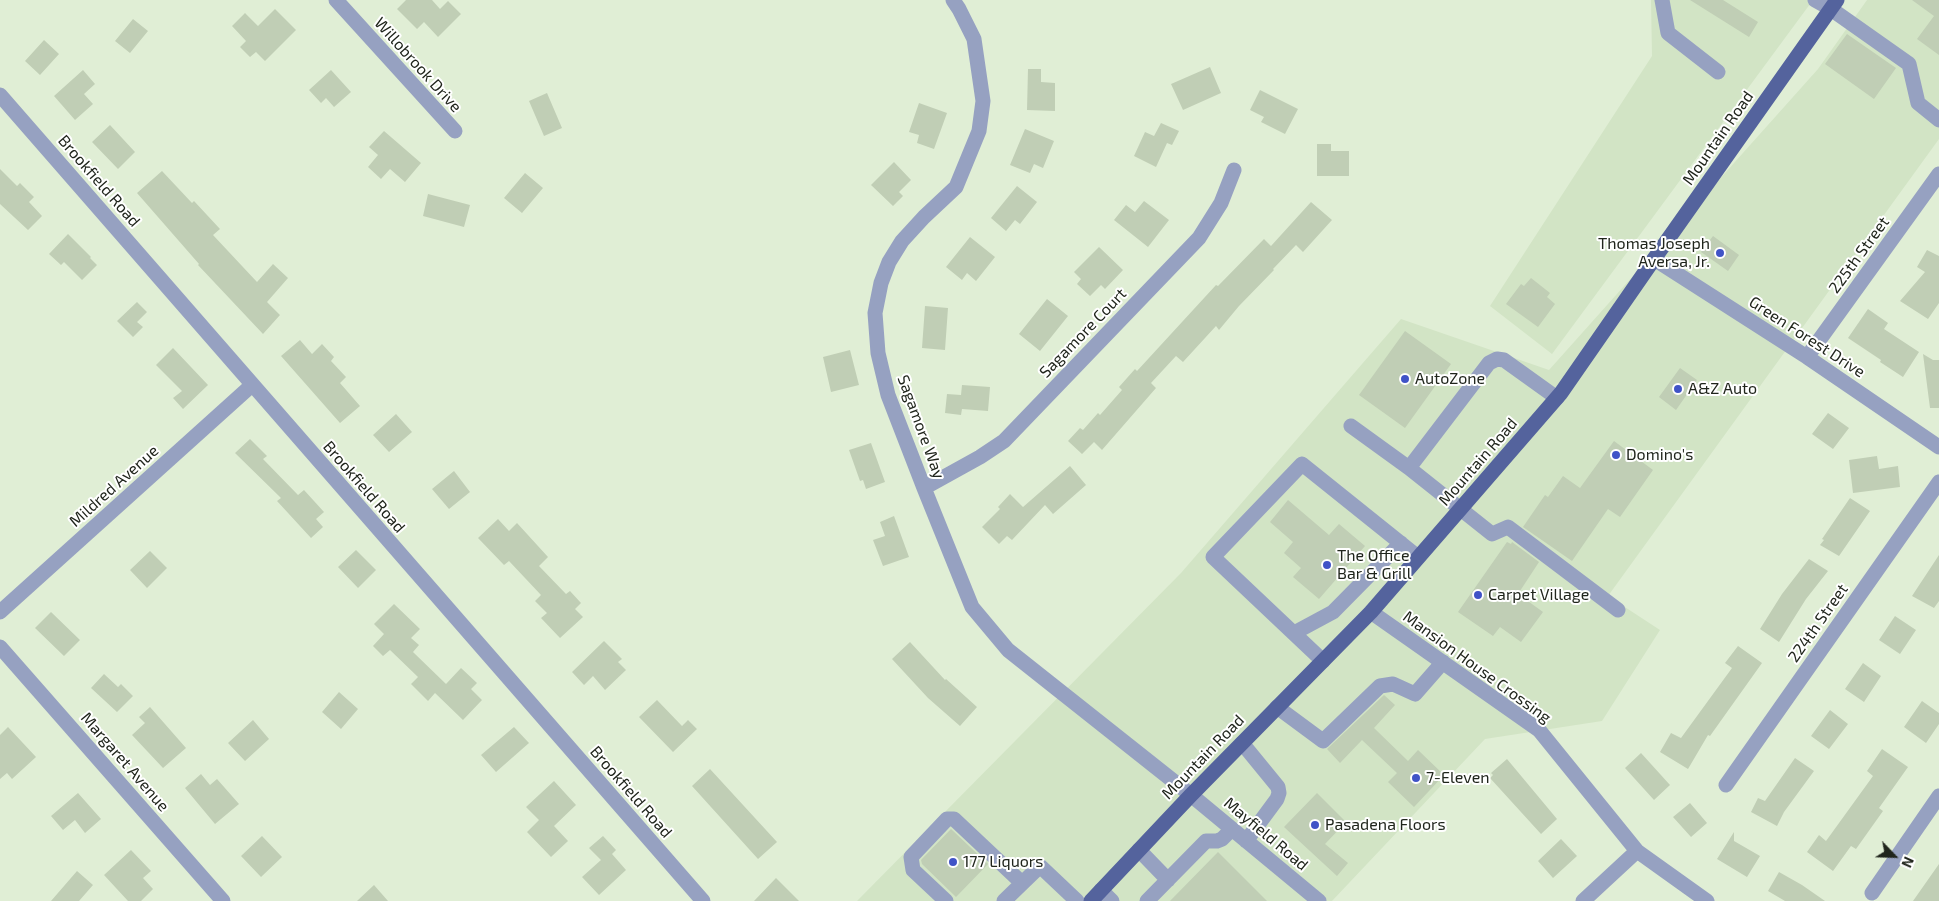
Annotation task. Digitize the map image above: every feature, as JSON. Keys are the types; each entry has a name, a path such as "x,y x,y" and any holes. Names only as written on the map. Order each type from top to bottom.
{"main road":[{"name":"Mountain Road","path":"1101,898 1139,850 1371,612 1557,398 1834,4"}],"street":[{"name":"Willobrook Drive","path":"336,0 455,130"},
{"name":"Sagamore Way","path":"953,0 974,39 983,101 979,131 956,187 902,240 881,283 875,313 878,353 888,395 972,607 1008,650 1191,795"},
{"path":"1662,0 1668,33 1718,72"},
{"path":"1815,0 1834,4 1909,64 1918,103 1939,120"},
{"name":"Brookfield Road","path":"0,95 703,901"},
{"name":"Sagamore Court","path":"924,488 980,457 1004,440 1199,238 1220,203 1234,170"},
{"name":"225th Street","path":"1807,357 1939,174"},
{"name":"Green Forest Drive","path":"1654,258 1807,357 1939,447"},
{"path":"1408,468 1489,363 1497,359 1504,360 1557,398"},
{"name":"Mildred Avenue","path":"0,612 252,385"},
{"path":"1351,426 1492,534 1508,527 1618,610"},
{"path":"1323,661 1213,557 1302,464 1418,557"},
{"name":"224th Street","path":"1726,785 1939,482"},
{"path":"1294,633 1333,612 1401,543"},
{"name":"Mansion House Crossing","path":"1371,612 1539,730 1637,851 1707,901"},
{"name":"Margaret Avenue","path":"0,647 223,901"},
{"path":"1277,707 1324,741 1380,686 1394,684 1415,694 1443,662"},
{"path":"1242,743 1278,787 1279,793 1277,799 1246,841"},
{"name":"Mayfield Road","path":"1191,795 1319,901"},
{"path":"1872,893 1939,796"},
{"path":"940,896 913,870 911,857 948,820 954,819 1022,883"},
{"path":"1147,901 1206,841 1222,839 1232,829"},
{"path":"1139,850 1168,880"},
{"path":"1582,901 1637,851"},
{"path":"1004,901 1040,866 1077,901"}],"shaded area":[{"path":"1651,0 1813,0 1552,354 1490,306 1652,56"},
{"path":"1867,0 1939,0 1939,139 1608,596 1660,630 1602,721 1485,739 1332,901 857,901 1181,573 1401,319 1549,370 1818,69"}],"building":[{"path":"406,0 432,0 440,9 448,1 461,14 438,37 424,22 417,29 397,9"},
{"path":"1690,0 1723,0 1758,22 1749,37"},
{"path":"1912,0 1939,0 1939,55 1917,39 1934,16"},
{"path":"275,9 296,30 265,61 256,52 250,57 240,47 246,41 232,26 245,13 258,26"},
{"path":"133,19 148,31 130,53 115,41"},
{"path":"1847,34 1896,68 1874,99 1825,64"},
{"path":"44,40 59,54 40,75 25,61"},
{"path":"1210,67 1221,93 1183,110 1171,84"},
{"path":"1028,69 1041,69 1041,82 1055,83 1055,111 1027,110"},
{"path":"83,70 95,84 84,94 93,104 75,120 54,96"},
{"path":"331,70 351,92 334,107 326,98 321,103 309,90"},
{"path":"1260,90 1298,109 1285,134 1261,122 1264,117 1250,110"},
{"path":"547,93 562,128 544,136 529,101"},
{"path":"919,103 947,113 934,149 917,143 919,135 909,132"},
{"path":"1161,123 1179,131 1172,145 1167,143 1156,167 1134,156 1145,132 1154,136"},
{"path":"110,125 135,152 118,169 92,142"},
{"path":"1025,129 1054,141 1043,168 1034,164 1030,173 1010,165"},
{"path":"384,131 421,163 405,182 390,169 381,179 368,167 378,155 369,147"},
{"path":"1317,144 1331,144 1331,151 1349,151 1349,176 1317,176"},
{"path":"894,162 911,180 899,192 903,196 893,206 871,185"},
{"path":"0,169 17,186 20,183 34,197 29,202 42,216 28,230 0,204"},
{"path":"162,171 220,229 213,235 257,282 273,264 288,278 267,302 280,315 263,334 198,265 137,193"},
{"path":"525,173 543,188 522,213 504,198"},
{"path":"1017,186 1037,202 1020,224 1015,220 1006,231 991,218"},
{"path":"428,194 470,205 464,227 423,216"},
{"path":"1144,201 1169,220 1148,247 1114,220 1126,205 1135,212"},
{"path":"1311,202 1332,220 1303,252 1296,245 1219,330 1216,326 1183,362 1176,356 1151,383 1156,388 1102,450 1094,442 1082,454 1068,441 1080,428 1083,430 1098,413 1100,415 1122,390 1119,387 1135,369 1137,371 1216,285 1218,286 1264,239 1271,246"},
{"path":"68,234 97,265 82,280 64,262 61,265 49,254"},
{"name":"Thomas Joseph Aversa, Jr.","path":"1713,236 1739,255 1728,271 1701,252"},
{"path":"970,237 995,257 976,281 967,273 962,280 946,267"},
{"path":"1099,247 1123,270 1105,289 1101,285 1090,296 1077,284 1081,279 1074,272"},
{"path":"1927,250 1939,256 1939,303 1928,319 1900,301 1925,272 1917,267"},
{"path":"1531,278 1550,293 1547,297 1555,304 1538,327 1506,304 1521,284 1524,286"},
{"path":"1047,299 1068,316 1040,351 1019,334"},
{"path":"137,302 147,312 137,322 143,327 133,337 117,321"},
{"path":"925,306 948,308 945,350 922,348"},
{"path":"1868,309 1888,323 1884,329 1919,352 1903,377 1848,338"},
{"name":"AutoZone","path":"1405,331 1451,364 1405,428 1359,395"},
{"path":"300,340 312,354 322,344 334,357 331,361 346,377 340,383 360,406 340,423 281,356"},
{"path":"173,348 208,385 183,409 173,398 182,391 156,365"},
{"path":"850,350 859,385 831,392 823,357"},
{"path":"1923,354 1933,360 1939,360 1939,408 1930,408"},
{"name":"A&Z Auto","path":"1680,368 1697,380 1676,410 1659,397"},
{"path":"962,385 990,387 988,411 962,409 961,415 945,413 947,394 961,395"},
{"path":"1828,413 1849,428 1833,449 1812,434"},
{"path":"396,414 412,432 389,452 373,435"},
{"path":"250,439 267,456 263,459 298,495 304,490 324,512 316,519 323,527 311,538 277,501 281,498 235,453"},
{"path":"1614,441 1653,470 1620,517 1608,509 1572,561 1523,527 1545,495 1548,497 1563,476 1580,488"},
{"path":"871,443 885,482 866,489 863,480 860,481 849,450"},
{"path":"1877,456 1879,469 1898,466 1900,487 1853,493 1849,460"},
{"path":"1070,466 1086,485 1053,514 1045,505 1012,540 1007,536 999,544 982,527 1000,509 998,507 1010,494 1023,507"},
{"path":"454,471 470,492 449,509 432,489"},
{"path":"1850,498 1870,511 1839,556 1820,545 1824,540 1822,539"},
{"path":"1288,500 1329,535 1339,524 1365,546 1319,599 1293,577 1301,568 1284,553 1293,542 1270,522"},
{"path":"894,516 909,557 883,566 873,540 885,536 880,522"},
{"path":"498,519 509,531 517,523 548,557 539,566 566,594 570,591 581,603 575,609 583,617 560,638 541,618 547,613 535,601 541,595 509,561 504,565 478,538"},
{"path":"1507,542 1511,544 1512,542 1539,562 1518,594 1543,612 1521,642 1500,627 1493,636 1458,612"},
{"path":"356,550 376,570 358,588 338,567"},
{"path":"150,551 167,568 147,588 130,570"},
{"path":"1939,555 1939,601 1934,608 1912,596"},
{"path":"1809,559 1828,571 1806,599 1779,642 1760,629 1782,594"},
{"path":"394,604 420,629 411,638 419,645 413,652 446,684 461,668 477,683 471,689 482,700 463,720 435,693 428,701 411,684 418,677 390,650 383,656 373,646 384,634 374,624"},
{"path":"51,612 80,640 64,656 35,628"},
{"path":"1895,616 1916,630 1900,654 1879,640"},
{"path":"604,641 622,659 618,662 626,670 605,690 593,676 584,685 572,672"},
{"path":"910,642 945,680 977,707 960,726 928,698 892,659"},
{"path":"1738,646 1762,663 1710,736 1708,735 1688,769 1660,752 1671,733 1681,738 1732,668 1725,663"},
{"path":"1863,663 1881,676 1864,702 1845,689"},
{"path":"104,674 118,687 121,684 133,696 117,712 91,688"},
{"path":"339,692 358,709 341,729 322,712"},
{"path":"1384,695 1395,705 1374,728 1408,761 1418,750 1444,775 1414,807 1388,782 1397,773 1362,740 1340,763 1327,749"},
{"path":"657,700 682,726 688,720 697,729 673,752 639,717"},
{"path":"1922,701 1939,713 1939,724 1926,743 1904,727"},
{"path":"150,707 186,748 163,768 132,735 145,723 139,717"},
{"path":"1830,710 1848,724 1829,749 1811,736"},
{"path":"253,720 269,739 245,761 228,743"},
{"path":"8,727 36,757 12,779 7,773 0,779 0,735"},
{"path":"514,727 529,743 496,772 481,755"},
{"path":"1882,749 1908,767 1879,808 1883,811 1856,849 1851,846 1833,871 1807,852 1819,835 1826,841 1873,776 1867,771"},
{"path":"1641,753 1670,785 1654,800 1625,768"},
{"path":"1795,758 1814,771 1784,812 1777,826 1751,812 1758,798 1765,801"},
{"path":"1507,759 1557,819 1541,834 1490,778 1493,775 1491,773"},
{"path":"710,769 777,842 758,859 692,786"},
{"path":"201,774 210,785 217,779 239,804 215,824 185,788"},
{"path":"554,781 576,805 554,826 568,841 551,857 527,832 539,820 526,807"},
{"path":"78,793 101,819 85,833 75,820 63,830 51,816"},
{"name":"Pasadena Floors","path":"1317,793 1346,822 1325,844 1348,863 1337,876 1284,827"},
{"path":"1690,803 1707,823 1691,837 1673,817"},
{"name":"177 Liquors","path":"951,829 988,864 956,897 922,864 921,860"},
{"path":"1734,832 1734,841 1760,856 1747,877 1717,859"},
{"path":"262,836 282,857 261,877 241,856"},
{"path":"603,836 616,850 612,854 626,870 599,895 582,877 601,860 589,848"},
{"path":"1561,839 1577,856 1553,878 1538,861"},
{"path":"131,850 151,871 143,878 153,889 141,901 128,901 104,875"},
{"path":"1218,852 1267,901 1170,901"},
{"path":"1939,864 1939,901 1913,901"},
{"path":"77,871 93,885 79,901 51,901"},
{"path":"1779,872 1825,901 1785,901 1768,891"},
{"path":"776,878 799,901 754,901"},
{"path":"374,885 388,901 357,901"}],"place":[{"name":"Thomas Joseph Aversa, Jr.","path":"1720,253"},
{"name":"AutoZone","path":"1405,379"},
{"name":"A&Z Auto","path":"1678,389"},
{"name":"Domino's","path":"1616,455"},
{"name":"The Office Bar & Grill","path":"1327,565"},
{"name":"Carpet Village","path":"1478,595"},
{"name":"7-Eleven","path":"1416,778"},
{"name":"Pasadena Floors","path":"1315,825"},
{"name":"177 Liquors","path":"953,862"}]}
